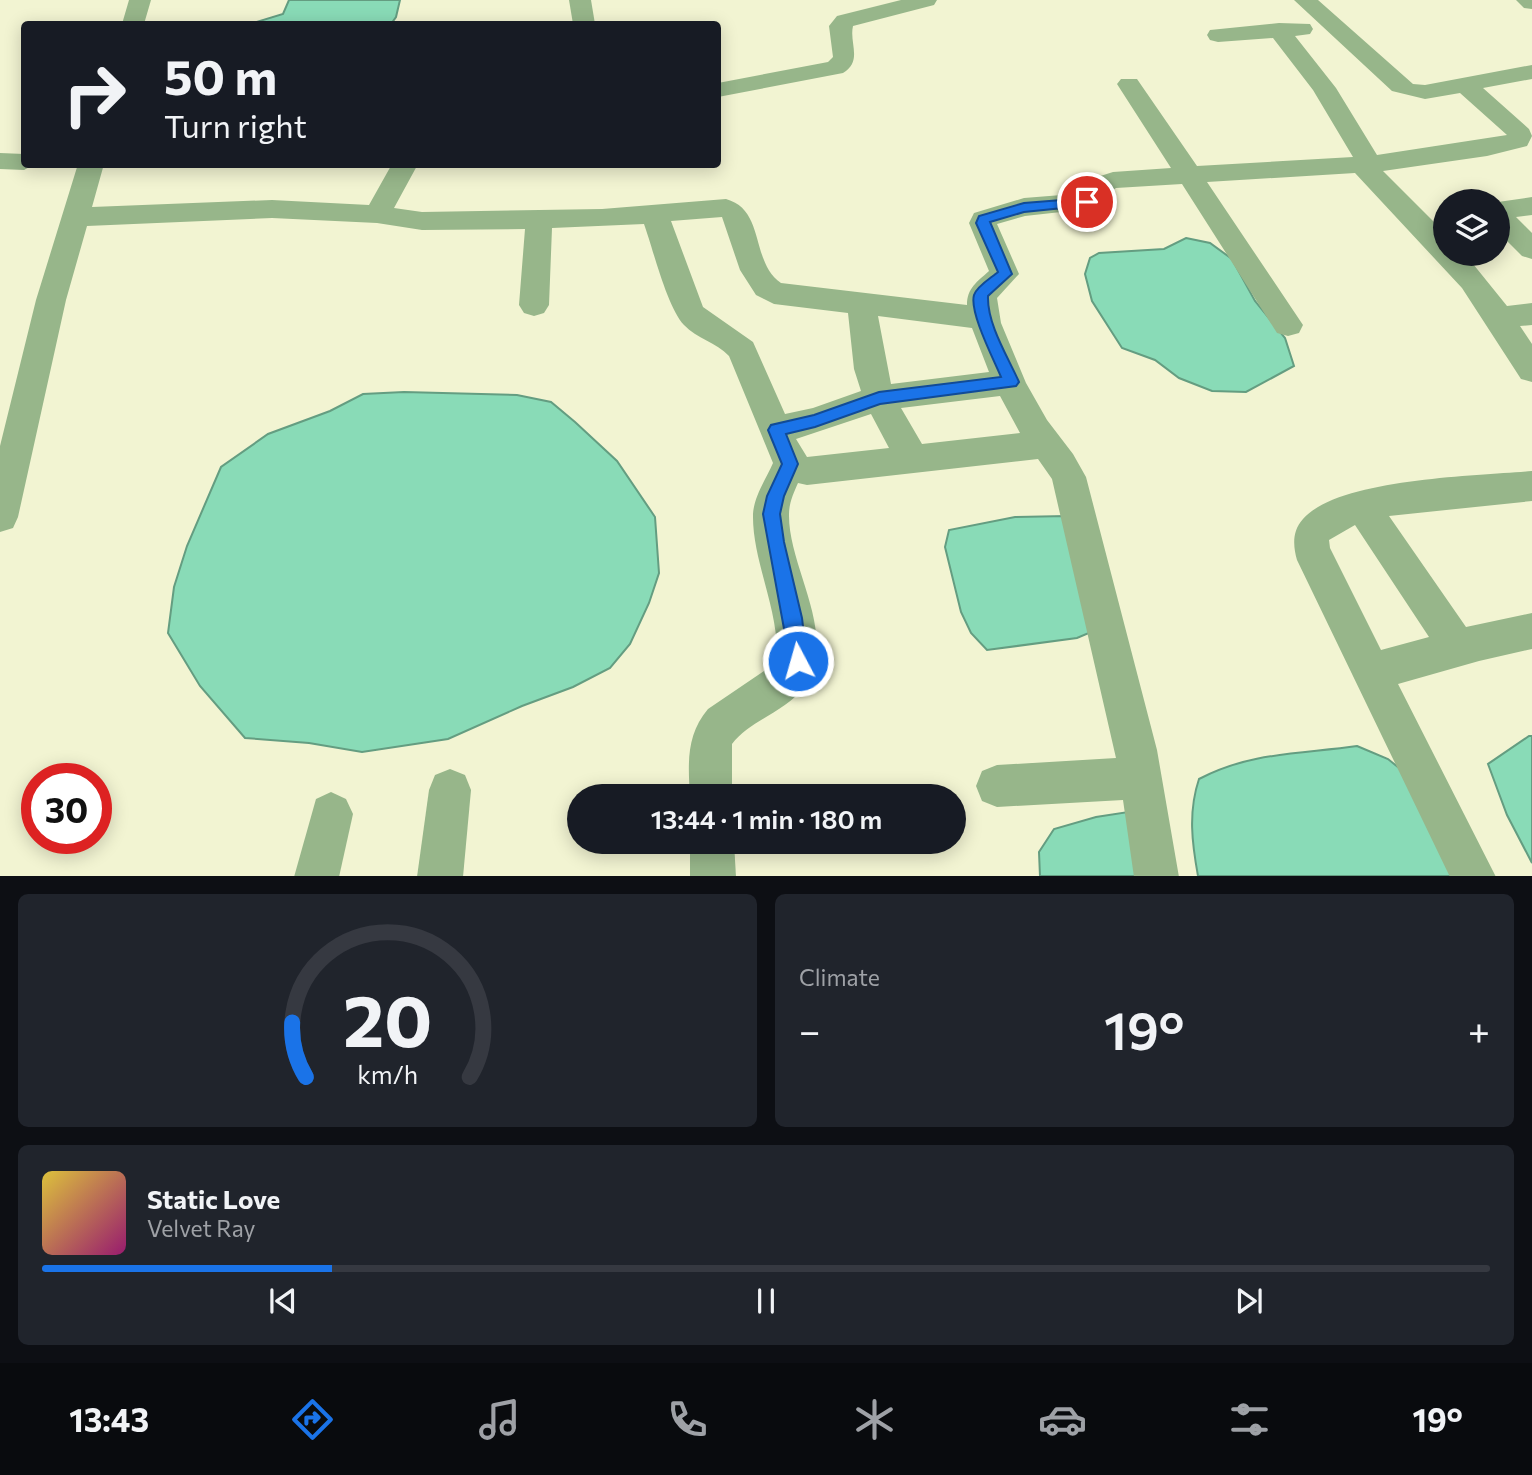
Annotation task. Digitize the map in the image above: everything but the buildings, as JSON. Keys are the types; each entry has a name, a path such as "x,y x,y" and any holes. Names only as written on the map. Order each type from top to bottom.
{"street":[{"path":"134,21 140,0"},
{"path":"580,0 584,21"},
{"path":"721,89 842,64 844,57 840,13 926,0"},
{"path":"1305,0 1408,90 1425,92 1532,72"},
{"path":"1527,0 1532,3"},
{"path":"1218,35 1332,26"},
{"path":"1279,30 1324,88 1366,164 1433,238"},
{"path":"1129,84 1288,325"},
{"path":"1464,84 1526,139"},
{"path":"1157,876 1136,750 1072,487 1060,460 1024,411 985,318 982,294 1005,274 983,223 984,219 1024,207 1097,201 1100,185 1106,181 1366,164 1498,146 1526,139"},
{"path":"0,161 21,162"},
{"path":"0,517 6,463 89,168"},
{"path":"377,214 403,168"},
{"path":"1510,211 1532,206"},
{"path":"77,217 272,209 377,214 422,221 539,220 656,215 726,208 732,211 736,218 766,289 788,297 985,318"},
{"path":"656,215 690,312 698,324 735,341 743,350 783,447 796,469 807,471 1046,444"},
{"path":"534,305 539,220"},
{"path":"1418,224 1433,222"},
{"path":"1510,226 1532,249"},
{"path":"1461,266 1530,362"},
{"path":"862,306 870,369 879,398 913,460"},
{"path":"1499,318 1532,314"},
{"path":"711,784 710,743 713,732 729,717 790,674 798,661 793,618 771,514 783,447 815,421 879,398 1011,382"},
{"path":"1474,876 1315,560 1310,543 1315,530 1328,520 1362,506 1391,500 1532,486"},
{"path":"1362,506 1458,648"},
{"path":"1372,672 1532,631"},
{"path":"997,786 1140,778"},
{"path":"440,876 450,790"},
{"path":"316,876 331,814"},
{"path":"712,854 713,876"}],"shaded area":[{"path":"289,0 400,0 393,21 260,21 283,14"},
{"path":"1186,238 1210,243 1232,259 1255,301 1285,338 1294,366 1246,392 1212,391 1179,378 1155,360 1122,348 1092,301 1085,274 1090,258 1099,253 1164,249"},
{"path":"404,392 517,395 551,402 575,422 617,461 655,517 659,573 649,603 630,644 610,668 573,687 448,739 362,752 309,743 245,738 200,686 168,633 174,587 187,546 221,467 268,434 330,411 363,394"},
{"path":"1066,516 1096,630 1077,638 987,650 971,633 961,612 945,547 949,530 1015,517"},
{"path":"1532,736 1532,863 1507,815 1488,764"},
{"path":"1357,746 1388,759 1415,781 1455,876 1198,876 1192,828 1193,803 1199,779 1218,770 1257,759"},
{"path":"1128,812 1149,876 1040,876 1039,852 1054,829 1096,817"}],"route":[{"path":"798,661 793,618 771,514 775,496 790,464 776,430 815,421 863,401 1011,382 985,318 981,300 987,288 1002,279 1005,274 1004,266 983,223 984,219 1024,207 1087,202"}]}
